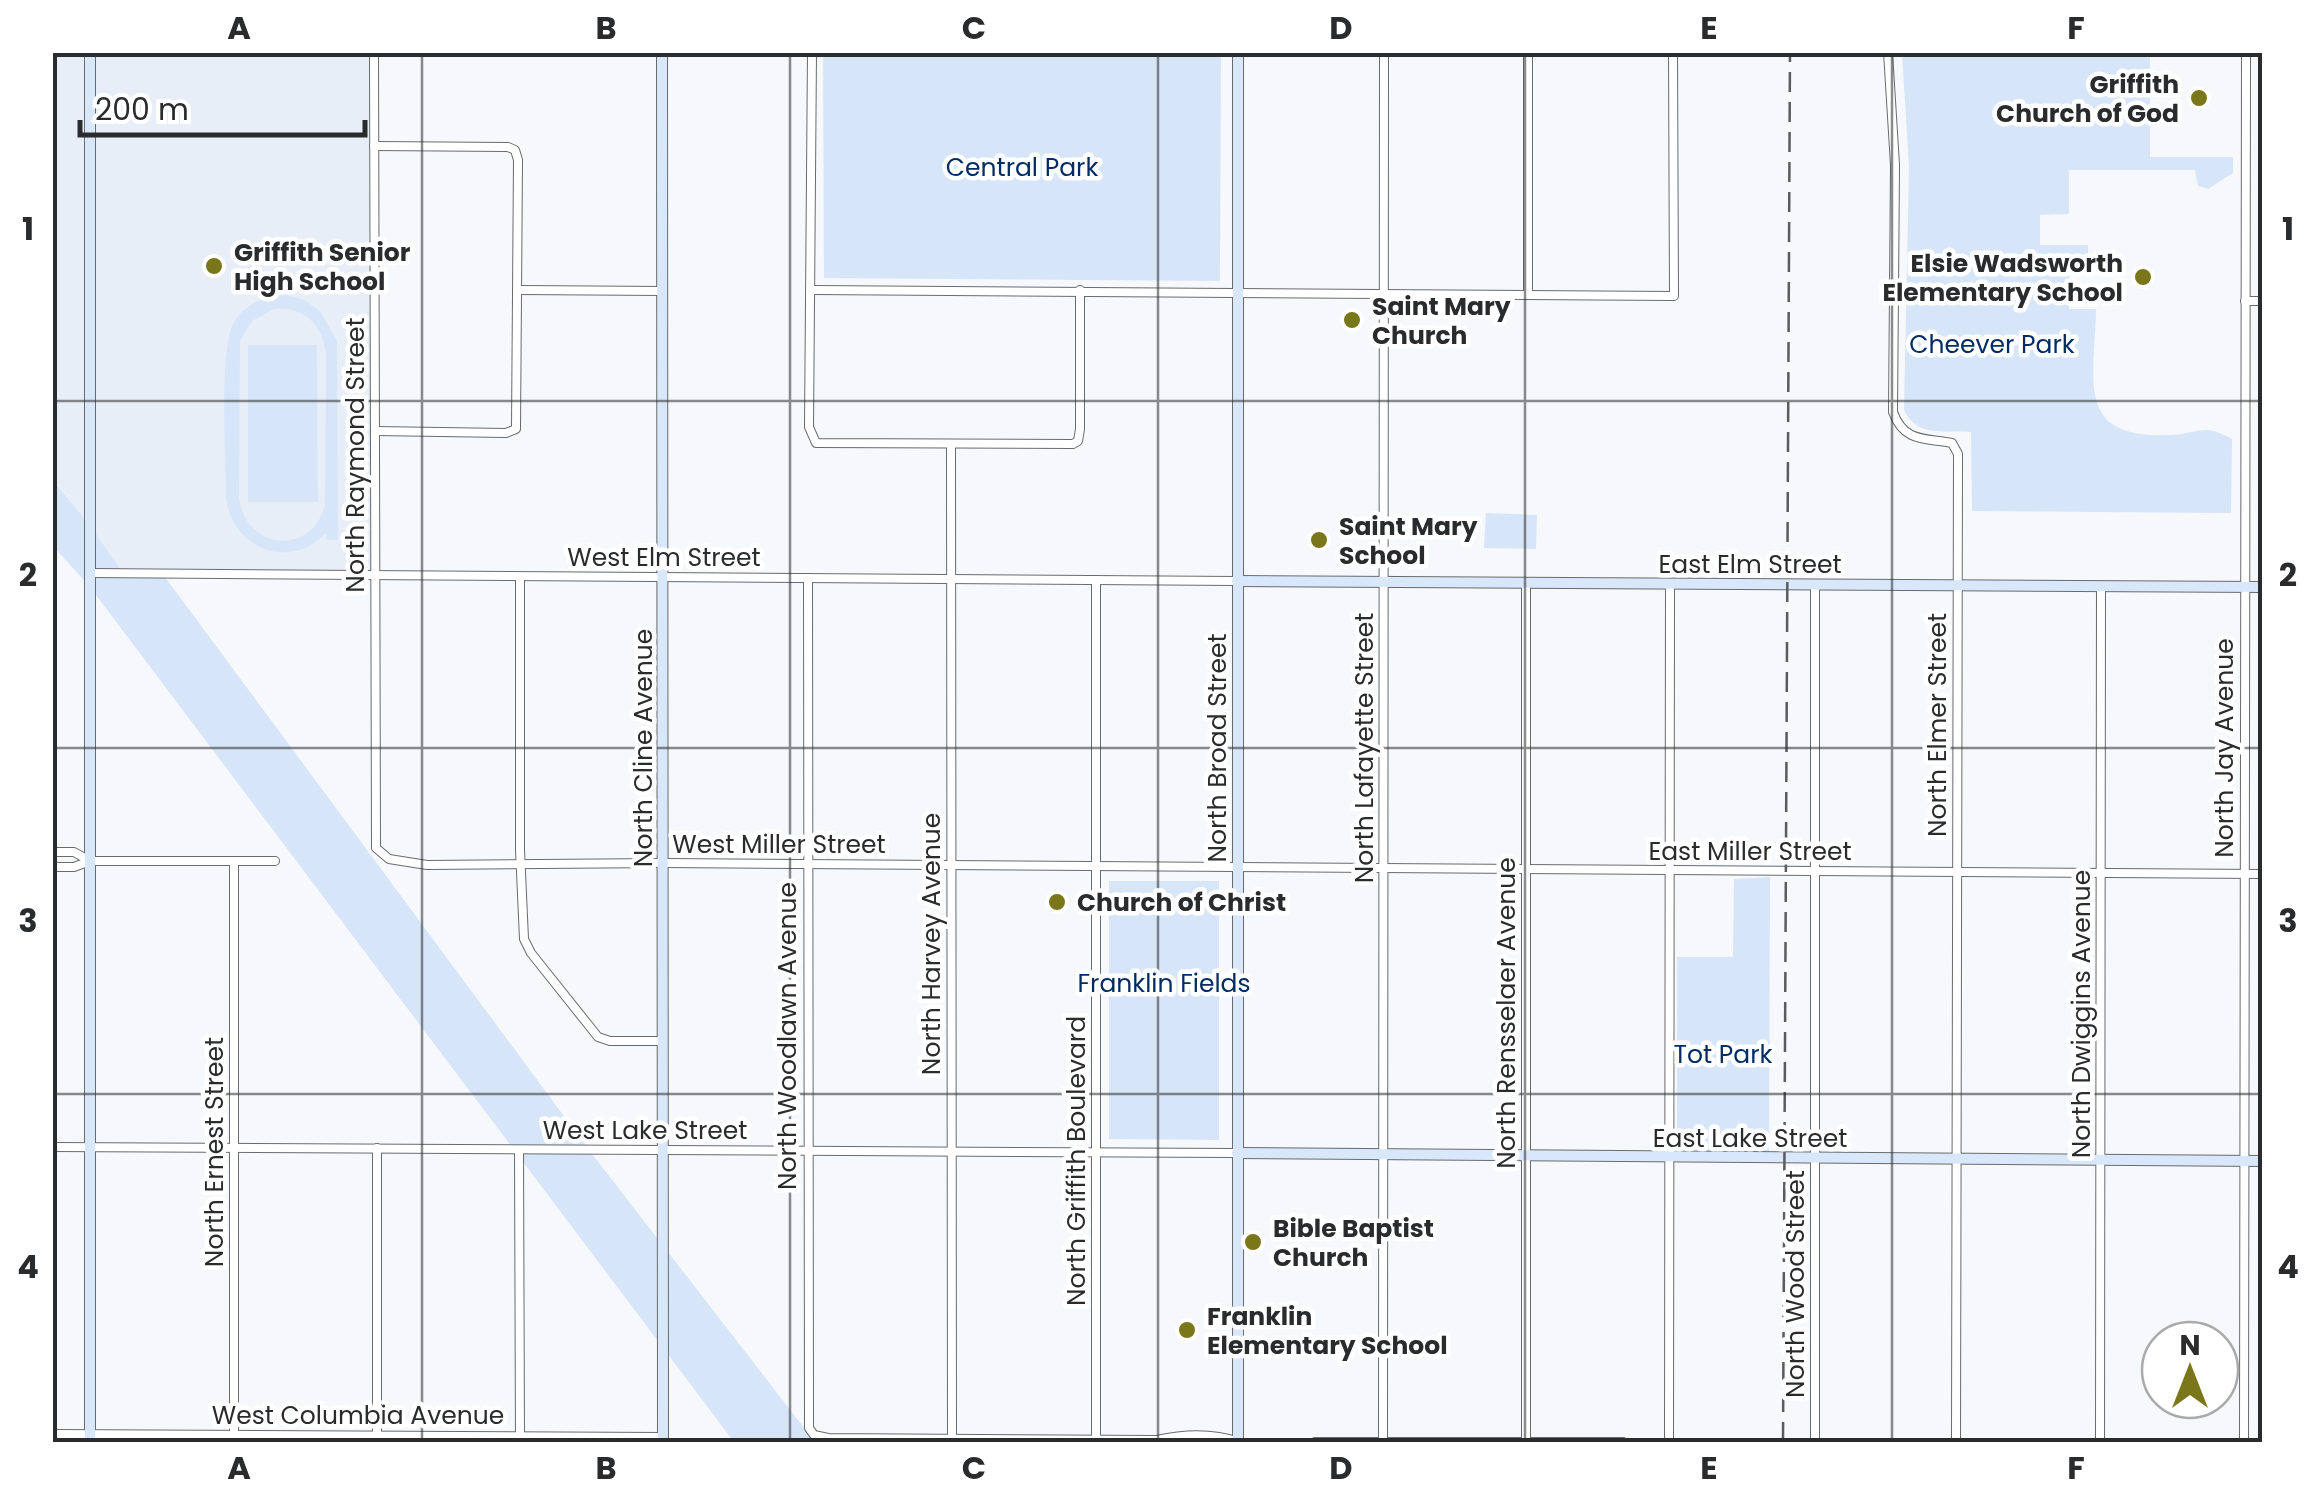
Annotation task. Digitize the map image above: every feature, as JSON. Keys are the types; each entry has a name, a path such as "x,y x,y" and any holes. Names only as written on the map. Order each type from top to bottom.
{"street":[{"path":"90,52 90,1438"},
{"name":"North Raymond Street","path":"374,52 376,848 382,855"},
{"name":"North Cline Avenue","path":"662,52 663,1440"},
{"path":"812,52 809,427 816,442 1065,445 1078,441 1080,290"},
{"name":"North Broad Street","path":"1238,52 1238,1442"},
{"name":"North Lafayette Street","path":"1382,1442 1384,52"},
{"path":"1528,52 1528,295"},
{"path":"812,290 1674,296 1673,52"},
{"name":"North Elmer Street","path":"1888,52 1894,165 1893,412 1911,437 1949,442 1958,450 1956,1442"},
{"name":"North Jay Avenue","path":"2244,1442 2246,52"},
{"path":"374,146 504,147 515,150 518,160 516,429 506,433 375,431"},
{"path":"518,290 662,291"},
{"path":"2245,301 2262,301"},
{"name":"North Harvey Avenue","path":"951,445 952,1440"},
{"name":"West Elm Street","path":"90,573 1237,580"},
{"path":"520,576 525,944 588,1029 606,1040 663,1041"},
{"name":"North Woodlawn Avenue","path":"808,578 808,1419 811,1432 828,1438 952,1440"},
{"name":"North Griffith Boulevard","path":"1096,580 1096,1441"},
{"name":"East Elm Street","path":"1237,580 2262,587"},
{"name":"North Rensselaer Avenue","path":"1526,582 1526,1442"},
{"path":"1669,1442 1670,584"},
{"name":"North Wood Street","path":"1814,1442 1815,584"},
{"name":"North Dwiggins Avenue","path":"2100,1442 2102,586"},
{"path":"52,852 74,852 90,862"},
{"name":"West Miller Street","path":"382,855 408,864 1238,867"},
{"name":"North Ernest Street","path":"234,861 234,1439"},
{"path":"52,866 74,867 90,862 275,861"},
{"name":"East Miller Street","path":"1238,867 2262,874"},
{"name":"West Lake Street","path":"52,1147 1237,1153"},
{"path":"377,1148 377,1439"},
{"path":"519,1150 520,1439"},
{"name":"East Lake Street","path":"1237,1153 2262,1161"},
{"name":"West Columbia Avenue","path":"52,1434 90,1438 663,1440"},
{"path":"952,1440 1096,1441 1221,1436 1238,1442"},
{"path":"1316,1442 1623,1442"}],"shaded area":[{"name":"Griffith Senior High School","path":"52,53 375,53 376,575 125,576 53,479"}],"green space":[{"name":"Central Park","path":"823,53 1221,53 1220,281 824,278"},
{"name":"Cheever Park","path":"1902,53 2150,53 2150,157 2233,157 2233,173 2208,189 2198,186 2195,170 2069,170 2069,214 2040,215 2040,245 2088,245 2088,259 2069,260 2069,309 2096,309 2094,382 2096,401 2104,416 2118,428 2140,434 2208,430 2232,439 2231,513 1972,511 1971,432 1924,429 1904,410 1909,167"},
{"path":"278,296 304,300 320,311 337,341 338,540 327,540 326,533 311,545 280,552 251,541 231,515 226,498 224,408 226,358 233,324 249,306","holes":["274,309 285,309 310,320 324,344 325,505 318,522 307,533 280,541 254,529 244,516 239,499 240,341 252,321"]},
{"path":"248,345 317,345 318,502 248,502"},
{"path":"52,479 125,576 162,573 589,1150 815,1442 734,1442 90,587 53,546"},
{"path":"1486,513 1537,515 1536,549 1484,548"},
{"name":"Tot Park","path":"1770,877 1769,1152 1677,1151 1677,957 1733,957 1734,879"},
{"name":"Franklin Fields","path":"1109,881 1219,881 1219,1140 1109,1139"}],"railway":[{"path":"1783,1442 1790,52"}],"place":[{"name":"Griffith Church of God","path":"2199,98"},
{"name":"Griffith Senior High School","path":"214,266"},
{"name":"Elsie Wadsworth Elementary School","path":"2143,277"},
{"name":"Saint Mary Church","path":"1352,320"},
{"name":"Saint Mary School","path":"1319,540"},
{"name":"Church of Christ","path":"1057,902"},
{"name":"Bible Baptist Church","path":"1253,1242"},
{"name":"Franklin Elementary School","path":"1187,1330"}]}
